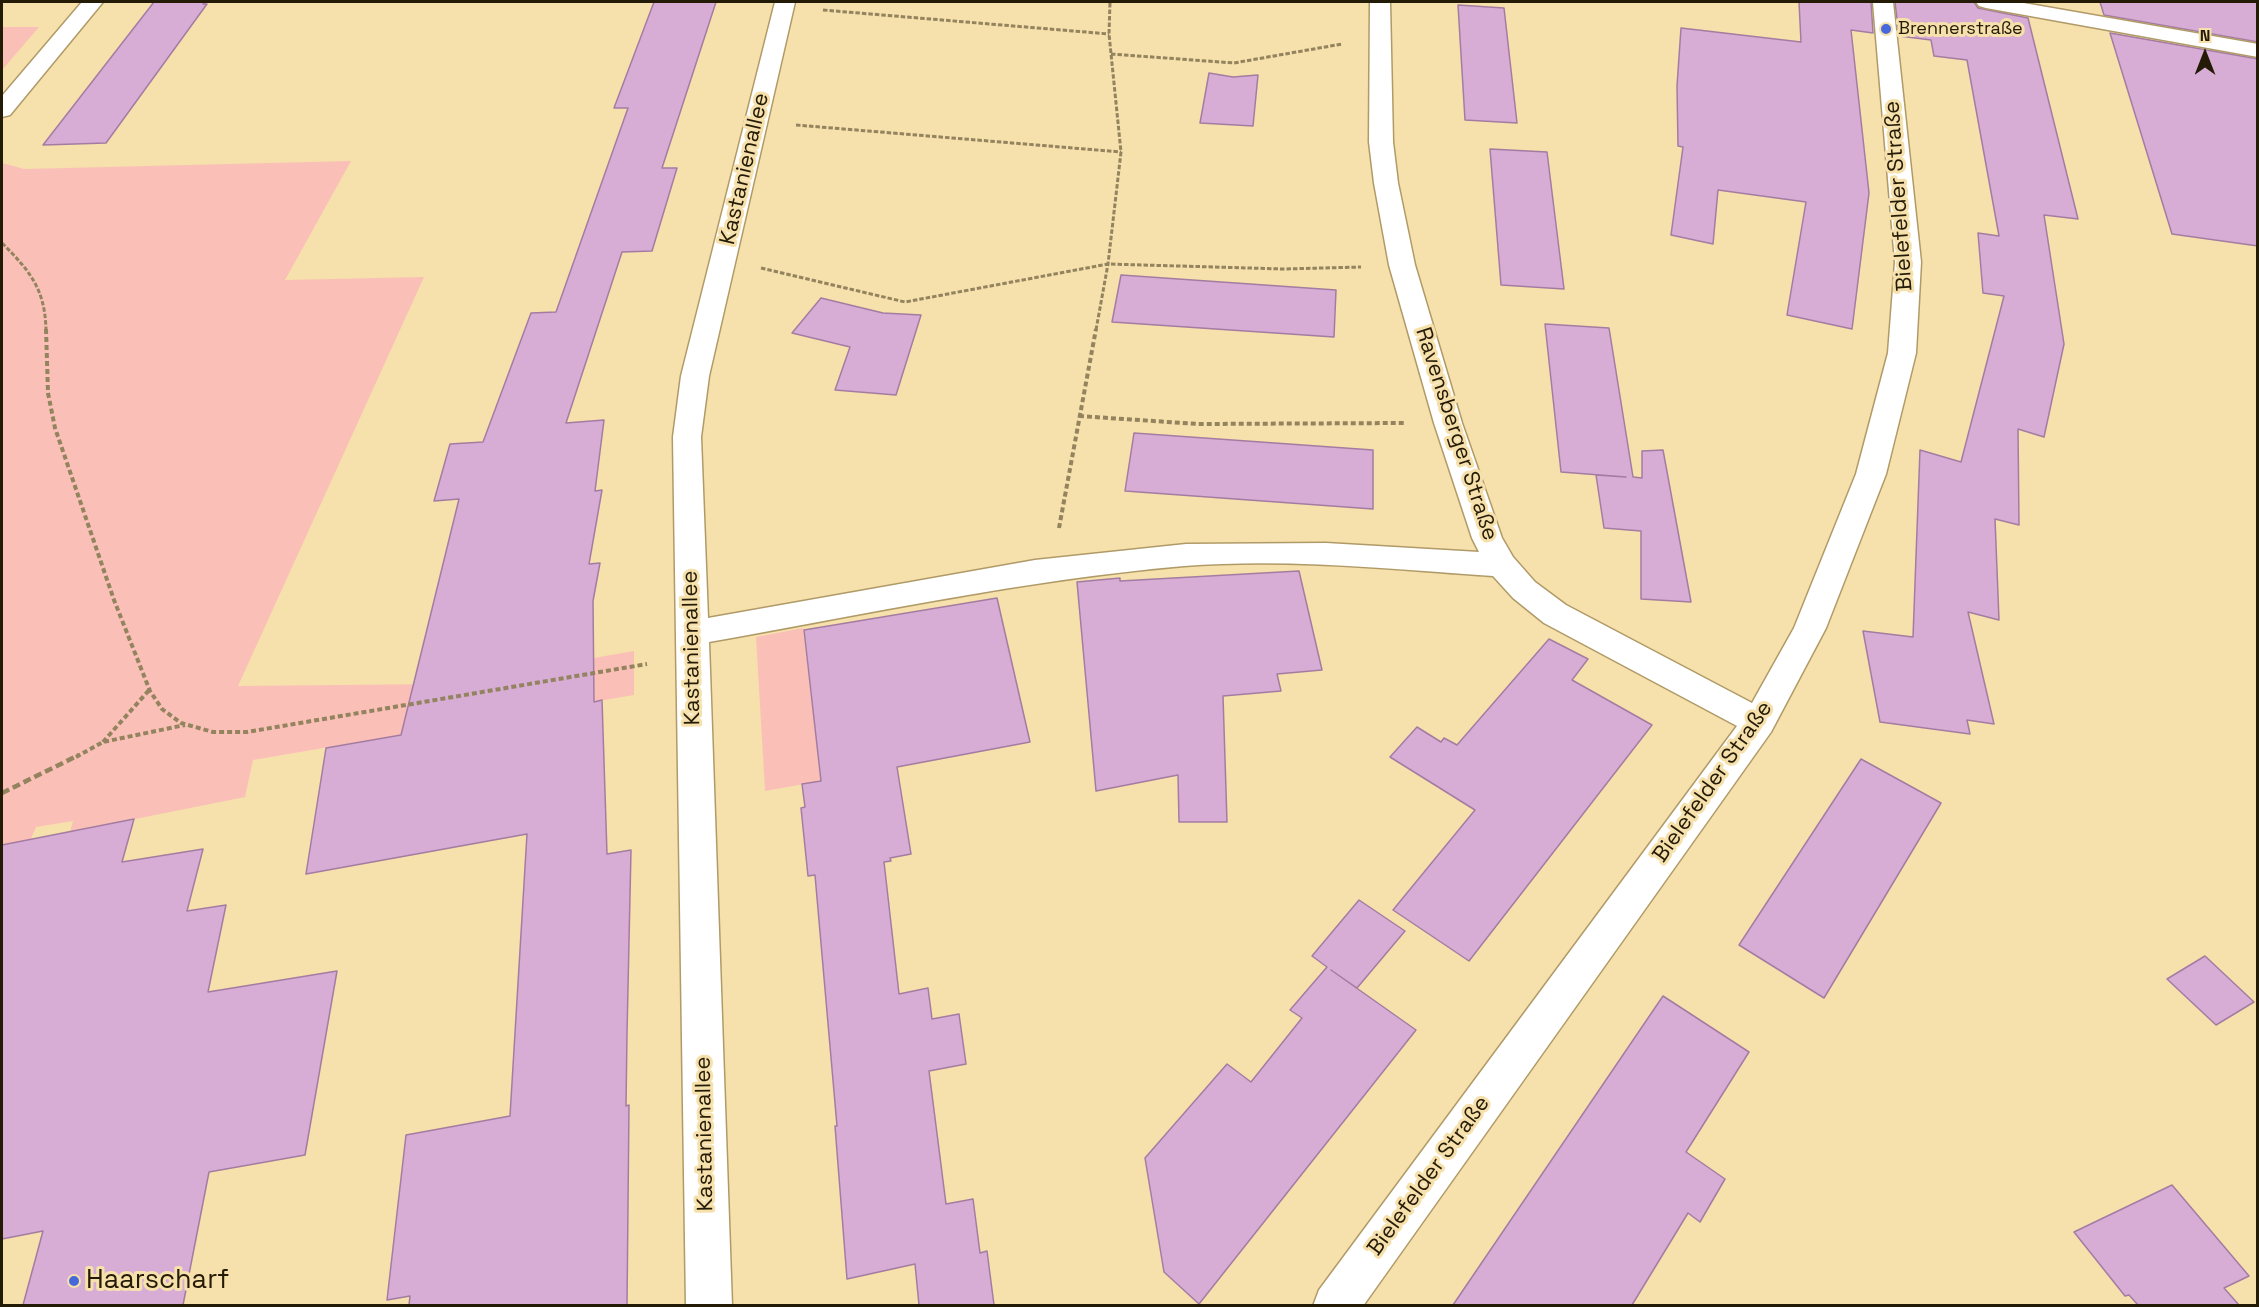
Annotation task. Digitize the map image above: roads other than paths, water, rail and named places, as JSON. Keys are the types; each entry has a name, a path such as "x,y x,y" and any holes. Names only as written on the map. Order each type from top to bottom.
{"street":[{"path":"2,110 93,2"},
{"name":"Ravensberger Straße","path":"1380,2 1381,142 1386,183 1402,265 1448,423 1487,538 1502,565 1524,590 1555,614 1759,722"},
{"name":"Bielefelder Straße","path":"1335,1305 1759,722 1810,628 1871,474 1902,353 1908,262 1883,2"},
{"path":"1986,2 2258,51"},
{"name":"Kastanienallee","path":"709,1305 687,437 694,376 785,4"},
{"path":"692,645 1050,570 1174,556 1255,553 1502,565"}],"place":[{"name":"Brennerstraße","path":"1886,29"},
{"name":"Haarscharf","path":"74,1281"}]}
